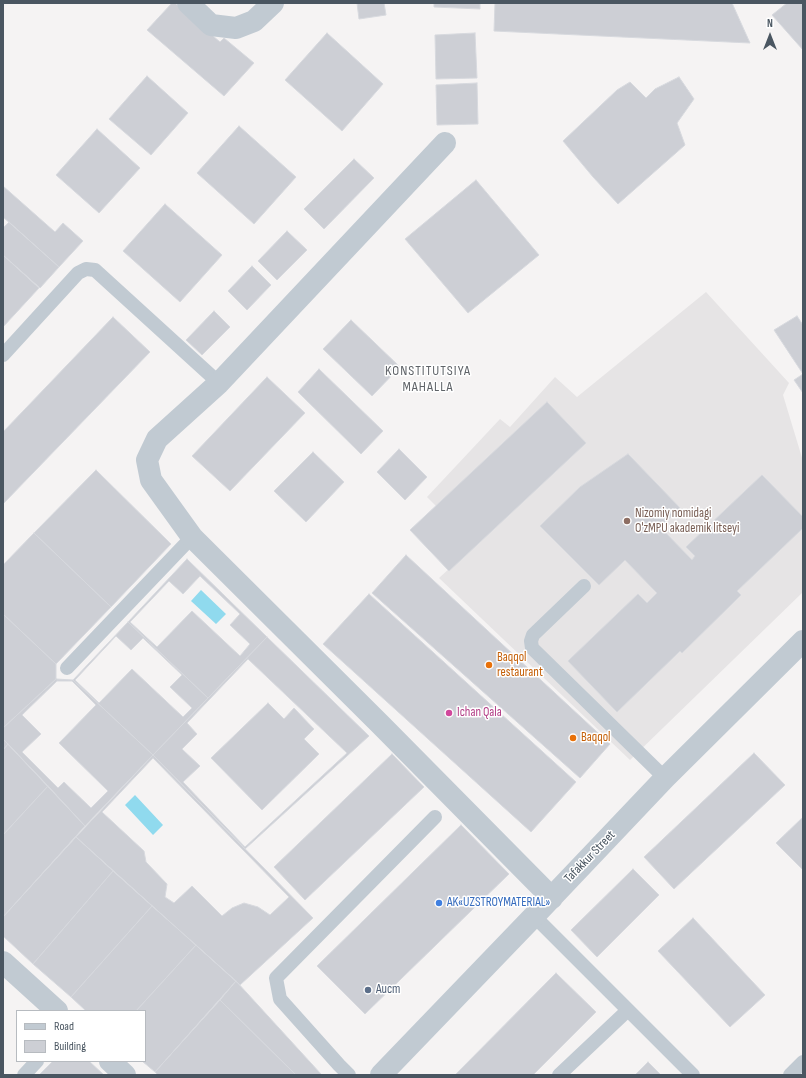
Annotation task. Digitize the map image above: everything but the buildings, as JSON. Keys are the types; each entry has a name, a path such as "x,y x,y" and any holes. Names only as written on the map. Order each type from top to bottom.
{"street":[{"path":"188,3 211,25 236,28 254,21 274,3"},
{"path":"445,143 219,383 157,439 148,460 151,480 192,537 552,898"},
{"name":"Tafakkur Street","path":"381,1075 552,898 665,778 803,641"},
{"path":"3,962 56,1010"},
{"path":"111,1062 125,1075"}],"lane":[{"path":"3,355 78,273 86,269 95,270 219,383"},
{"path":"67,668 192,537"},
{"path":"584,586 533,635 531,641 532,648 665,778"},
{"path":"349,1075 280,999 276,978 435,817"},
{"path":"534,916 693,1075"},
{"path":"559,1075 628,1010"},
{"path":"24,1075 37,1062"},
{"path":"790,1075 803,1062"}],"shaded area":[{"name":"Nizomiy nomidagi O'zMPU akademik litseyi","path":"706,292 789,383 783,395 803,461 803,592 630,760 439,578 475,545 427,497 500,419 510,427 555,377 577,397"}],"water":[{"path":"201,590 226,614 216,624 191,601"},
{"path":"135,795 163,825 153,835 125,805"}],"place":[{"name":"Nizomiy nomidagi O'zMPU akademik litseyi","path":"627,521"},
{"name":"Baqqol restaurant","path":"489,665"},
{"name":"Ichan Qala","path":"449,713"},
{"name":"Baqqol","path":"573,738"},
{"name":"AK«UZSTROYMATERIAL»","path":"439,903"},
{"name":"Аист","path":"368,990"}],"district":[{"name":"KONSTITUTSIYA MAHALLA","path":"428,380"}]}
